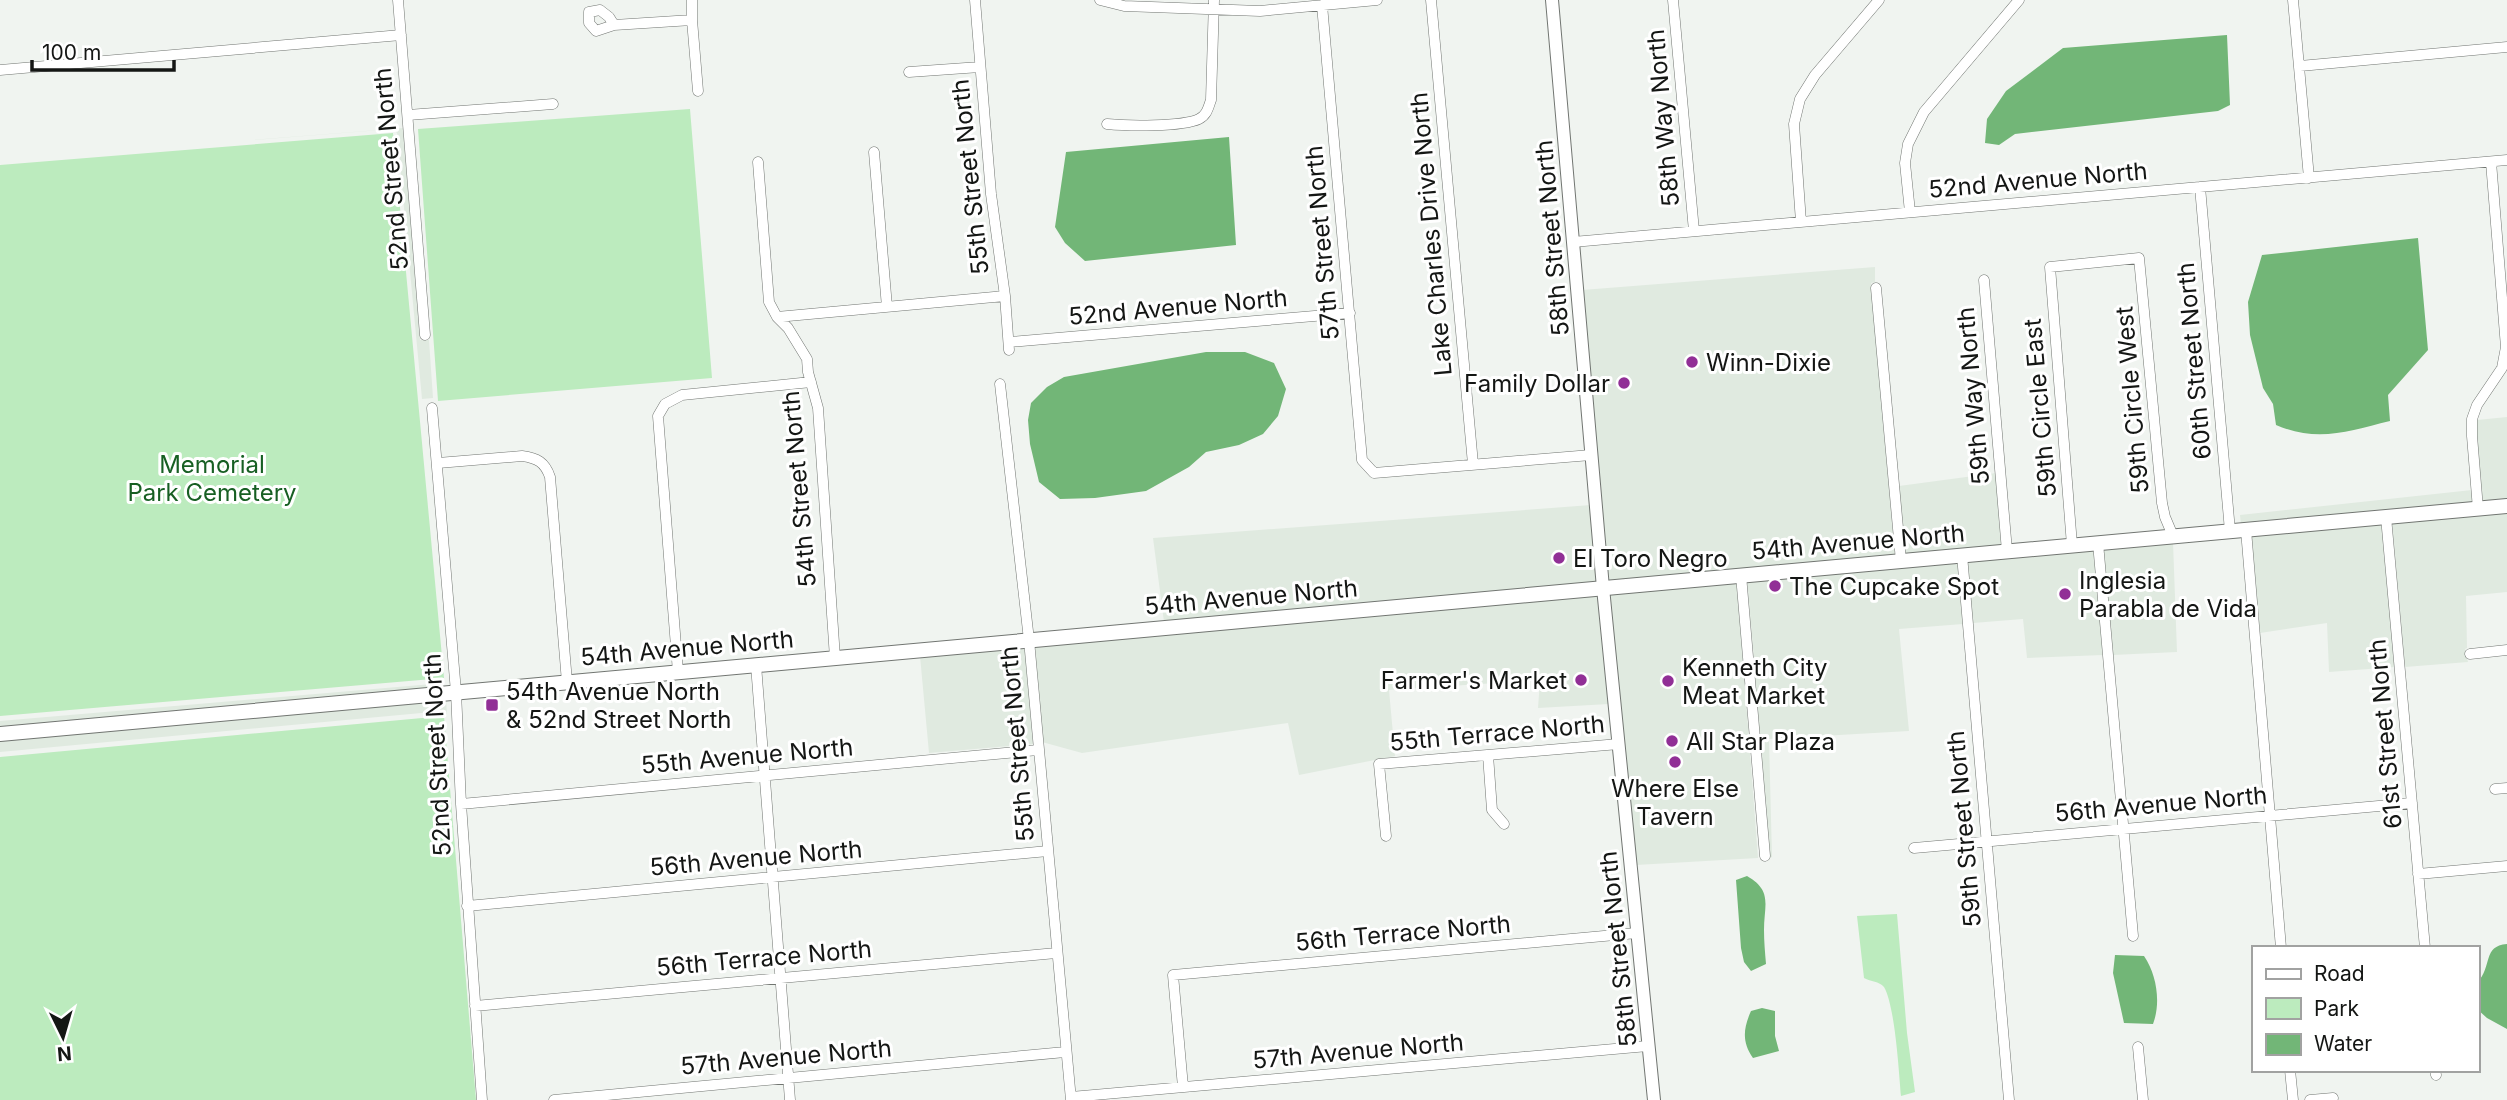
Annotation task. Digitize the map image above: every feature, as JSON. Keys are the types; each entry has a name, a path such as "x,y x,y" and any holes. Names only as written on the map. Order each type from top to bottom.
{"main road":[{"name":"54th Avenue North","path":"0,734 2507,506"}],"street":[{"name":"52nd Street North","path":"398,0 425,335"},
{"path":"692,0 691,20 698,91"},
{"name":"55th Street North","path":"975,0 991,194 1009,346"},
{"path":"1100,0 1124,6 1214,5 1259,11 1377,0"},
{"name":"Lake Charles Drive North","path":"1431,0 1473,464"},
{"name":"58th Street North","path":"1552,0 1603,588 1654,1100"},
{"name":"58th Way North","path":"1674,0 1694,231"},
{"path":"1801,222 1794,124 1800,99 1815,75 1879,0"},
{"path":"1910,212 1905,163 1908,144 1924,111 2018,0"},
{"path":"2293,0 2309,177"},
{"path":"1107,124 1188,122 1207,113 1211,100 1214,5"},
{"name":"57th Street North","path":"1322,5 1362,460 1374,473 1473,464"},
{"path":"614,25 691,20"},
{"path":"0,70 401,35"},
{"path":"2300,66 2507,47"},
{"path":"909,72 980,67"},
{"path":"408,115 553,104"},
{"path":"874,152 887,307"},
{"name":"52nd Avenue North","path":"1573,242 2507,160"},
{"name":"54th Street North","path":"758,162 769,302 807,359 818,408 835,658"},
{"path":"2479,509 2472,419 2477,405 2502,368 2506,347 2491,162"},
{"name":"60th Street North","path":"2200,187 2230,531"},
{"name":"59th Circle East","path":"2072,545 2050,267 2139,258"},
{"name":"59th Circle West","path":"2139,258 2162,503 2173,536"},
{"name":"59th Way North","path":"1984,280 2007,551"},
{"path":"1876,288 1900,561"},
{"path":"777,317 1004,296"},
{"name":"52nd Avenue North","path":"1009,346 1350,313"},
{"path":"678,672 658,416 665,404 682,395 811,382"},
{"name":"55th Street North","path":"1000,384 1029,640 1071,1099"},
{"name":"52nd Street North","path":"432,408 456,692 467,906 482,1100"},
{"path":"1473,464 1591,455"},
{"path":"438,463 522,456 534,457 546,466 550,477 567,682"},
{"name":"61st Street North","path":"2386,517 2425,946"},
{"path":"2246,530 2272,815 2281,946"},
{"path":"2098,543 2133,936"},
{"name":"59th Street North","path":"1962,555 2009,1100"},
{"path":"1741,575 1765,856"},
{"path":"2470,654 2507,650"},
{"path":"756,665 790,1100"},
{"name":"55th Terrace North","path":"1385,836 1379,764 1619,744"},
{"name":"55th Avenue North","path":"461,804 1038,750"},
{"path":"1488,755 1492,810 1504,824"},
{"path":"2495,789 2507,788"},
{"name":"56th Avenue North","path":"1914,848 2412,803"},
{"name":"56th Avenue North","path":"467,906 1048,851"},
{"path":"2418,874 2507,866"},
{"name":"56th Terrace North","path":"1183,1087 1173,975 1637,933"},
{"name":"56th Terrace North","path":"475,1006 1056,953"},
{"name":"57th Avenue North","path":"1071,1099 1648,1046"},
{"path":"2138,1047 2143,1100"},
{"name":"57th Avenue North","path":"554,1100 1065,1052"},
{"path":"2290,1072 2293,1100"},
{"path":"2310,1100 2333,1098"}],"shaded area":[{"path":"404,128 420,340 429,340 433,398 422,399 397,133 393,129 24,158"},
{"path":"1875,267 1875,282 1871,283 1895,556 1607,582 1582,290"},
{"path":"2507,417 2507,501 2483,503 2476,436 2477,420"},
{"path":"1996,473 2002,546 1905,555 1899,486"},
{"path":"2472,490 2473,504 2241,525 2240,515"},
{"path":"1591,505 1598,583 1164,622 1153,538"},
{"path":"2507,512 2507,592 2466,596 2465,649 2468,662 2405,667 2392,522"},
{"path":"2382,523 2395,667 2329,672 2327,623 2260,633 2251,535"},
{"path":"2173,542 2177,652 2113,655 2103,548"},
{"path":"2094,549 2103,655 2027,658 2023,619 1973,623 1967,560"},
{"path":"1958,561 1963,624 1899,629 1909,731 1769,739 1772,857 1769,858 1758,753 1755,671 1747,580"},
{"path":"1737,581 1758,858 1636,865 1608,593"},
{"path":"1599,594 1609,704 1538,708 1540,680 1389,690 1395,756 1299,775 1288,723 1082,753 1042,742 1035,645"},
{"path":"1025,646 1033,744 929,753 920,656"},
{"path":"444,683 444,688 0,728 0,721"},
{"path":"446,699 447,715 443,711 0,752 0,739"}],"green space":[{"path":"690,109 712,378 438,401 418,129"},
{"name":"Memorial Park Cemetery","path":"393,133 444,678 0,716 0,165"},
{"path":"444,716 476,1100 0,1100 0,757"},
{"path":"1897,914 1915,1092 1901,1096 1896,1040 1888,996 1880,984 1864,978 1857,916"}],"water":[{"path":"2227,35 2230,105 2218,111 2015,134 1999,145 1985,143 1987,119 2006,91 2063,48"},
{"path":"1229,137 1236,245 1085,261 1065,243 1055,227 1066,152"},
{"path":"2418,238 2428,350 2388,395 2390,421 2333,434 2306,433 2276,425 2273,404 2263,388 2250,335 2248,302 2262,255"},
{"path":"1206,352 1245,352 1274,363 1286,389 1278,416 1263,434 1239,445 1206,452 1189,467 1146,491 1095,498 1060,499 1039,482 1030,444 1028,420 1031,403 1047,387 1064,377"},
{"path":"1747,876 1761,887 1765,899 1766,964 1751,971 1744,962 1741,948 1736,880"},
{"path":"2507,944 2507,1029 2479,1011 2479,981 2491,953 2499,946"},
{"path":"2115,955 2144,956 2155,980 2157,1007 2153,1024 2124,1023 2113,973"},
{"path":"1762,1008 1775,1011 1775,1036 1779,1051 1753,1058 1745,1041 1746,1024 1751,1011"}],"place":[{"name":"Winn-Dixie","path":"1692,362"},
{"name":"Family Dollar","path":"1624,383"},
{"name":"El Toro Negro","path":"1559,558"},
{"name":"The Cupcake Spot","path":"1775,586"},
{"name":"Inglesia Parabla de Vida","path":"2065,594"},
{"name":"Farmer's Market","path":"1581,680"},
{"name":"Kenneth City Meat Market","path":"1668,681"},
{"name":"54th Avenue North & 52nd Street North","path":"492,705"},
{"name":"All Star Plaza","path":"1672,741"},
{"name":"Where Else Tavern","path":"1675,762"}]}
